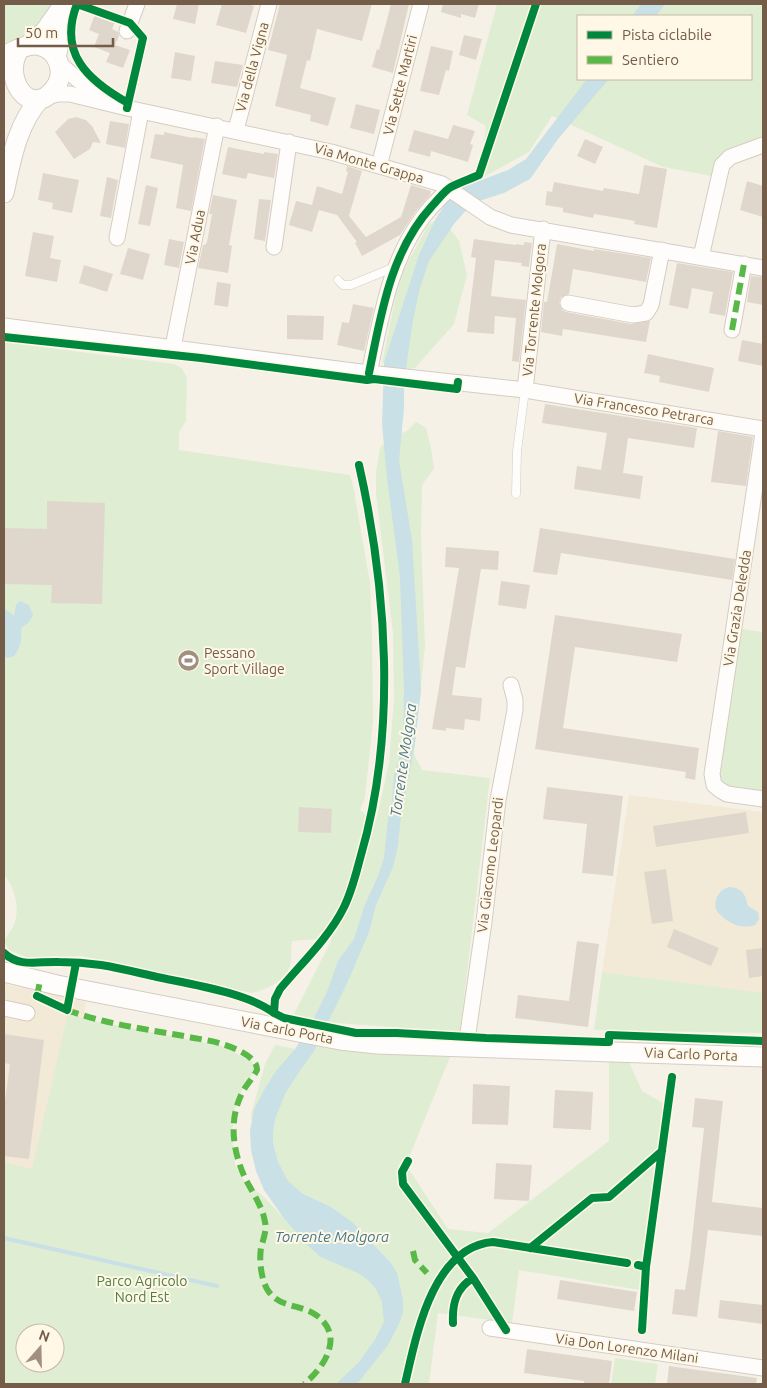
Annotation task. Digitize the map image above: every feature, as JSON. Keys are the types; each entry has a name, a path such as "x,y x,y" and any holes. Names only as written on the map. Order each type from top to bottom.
{"street":[{"path":"13,156 17,118 6,78 8,61 17,50 45,32 66,4"},
{"path":"4,193 13,156 25,120 34,106 53,92 58,85 60,77 58,61 66,4"},
{"path":"127,31 138,4"},
{"name":"Via della Vigna","path":"236,130 269,4"},
{"name":"Via Sette Martiri","path":"379,166 421,4"},
{"path":"17,50 37,45 46,48 58,61"},
{"name":"Via Monte Grappa","path":"58,61 82,82 134,109"},
{"path":"9,88 30,100 43,98"},
{"name":"Via Monte Grappa","path":"43,98 58,94 70,94 289,142 379,166 450,188 480,210 501,222 763,268"},
{"path":"116,238 134,109"},
{"name":"Via Adua","path":"173,348 217,126"},
{"path":"274,247 289,142"},
{"path":"701,257 722,165 730,158 763,145"},
{"path":"374,374 386,292 396,266 410,237 422,218 450,188"},
{"name":"Via Torrente Molgora","path":"525,390 542,229"},
{"path":"568,303 633,315 646,313 651,305 662,250"},
{"path":"732,330 744,264"},
{"name":"Via Francesco Petrarca","path":"4,326 374,374 525,390 763,428"},
{"name":"Via Grazia Deledda","path":"763,433 713,769 713,782 720,790 727,794 763,799"},
{"name":"Via Giacomo Leopardi","path":"466,1047 484,922 498,800 515,710 515,700 511,685"},
{"name":"Via Carlo Porta","path":"4,966 24,977"},
{"name":"Via Carlo Porta","path":"4,972 340,1040 377,1044 763,1057"},
{"path":"4,1008 27,1013"},
{"name":"Via Don Lorenzo Milani","path":"490,1328 763,1368"}],"lane":[{"path":"338,280 343,285 351,285 396,266"},
{"path":"516,494 517,451 525,390"}],"shaded area":[{"path":"629,795 763,812 763,993 602,972"},
{"path":"4,984 86,1002 59,1179 4,1168"}],"green space":[{"path":"4,4 54,4 36,30 4,46"},
{"path":"497,4 763,4 763,138 727,151 712,176 663,167 552,116 529,152 480,179 486,126 467,115"},
{"path":"441,217 459,241 467,275 454,324 415,368 408,369 382,363 403,271 428,225"},
{"name":"Pessano Sport Village","path":"4,342 173,364 182,368 187,378 186,421 179,432 179,450 350,475 370,583 373,721 365,797 360,810 368,816 350,877 377,817 389,763 394,699 393,633 376,494 376,472 380,448 390,438 407,431 416,422 426,428 434,469 422,485 421,535 425,646 414,754 422,770 490,778 460,1032 337,1023 334,1026 308,1027 294,1022 294,1014 330,943 340,906 330,924 316,939 292,941 290,966 280,980 263,990 252,993 82,956 26,957 9,950 4,941 13,927 17,906 14,892 4,874"},
{"path":"742,629 763,632 763,791 729,787 720,779 717,772"},
{"path":"602,972 763,993 763,1033 594,1030"},
{"name":"Parco Agricolo Nord Est","path":"68,1014 89,1020 222,1046 251,1061 255,1070 242,1090 235,1108 232,1133 235,1165 245,1182 263,1196 281,1215 301,1219 256,1172 251,1115 265,1064 275,1045 311,1052 315,1046 450,1057 406,1165 448,1229 488,1233 609,1141 609,1062 629,1062 642,1091 665,1104 643,1252 640,1290 519,1270 512,1323 438,1313 429,1384 4,1384 4,1163 32,1169"},
{"path":"615,1358 658,1364 655,1384 611,1384"}],"water":[{"path":"641,4 665,4 657,15 633,15"},
{"name":"Torrente Molgora","path":"586,80 608,80 558,139 530,179 504,193 479,201 469,207 454,224 429,261 420,288 413,320 404,382 404,408 399,461 412,540 421,690 415,743 400,824 398,846 393,867 376,905 369,932 349,979 314,1051 285,1094 275,1119 273,1132 273,1143 278,1162 288,1181 303,1194 331,1207 352,1222 390,1262 397,1273 403,1300 403,1312 388,1345 357,1384 336,1384 359,1362 376,1338 384,1322 382,1302 376,1289 369,1281 360,1274 321,1257 307,1245 283,1217 264,1190 256,1171 251,1150 250,1131 254,1110 264,1090 276,1071 295,1049 314,1018 327,992 338,961 354,939 364,907 384,858 394,775 403,745 404,689 400,577 382,424 384,363 419,255 435,220 447,201 463,187 508,170 526,159"},
{"path":"20,601 29,605 33,615 29,622 21,628 21,643 16,653 14,656 7,658 4,656 4,608 14,616 16,605"},
{"path":"729,887 740,890 746,898 748,906 758,912 759,919 755,925 738,926 724,918 716,910 718,896 722,890"}],"building":[{"path":"177,4 199,4 195,24 173,19"},
{"path":"222,4 254,6 246,33 216,25"},
{"path":"280,4 372,4 362,41 317,29 310,61 307,60 300,88 336,98 328,126 310,121 311,115 275,106 287,55 268,50"},
{"path":"391,4 409,4 393,73 372,67 377,49 379,50"},
{"path":"443,4 479,4 475,18 461,14 461,18 441,12"},
{"path":"96,12 116,19 112,29 118,32 119,36 115,45 130,50 123,68 106,62 110,53 94,47 99,34 89,30"},
{"path":"464,35 482,39 476,60 459,55"},
{"path":"431,46 453,51 449,71 446,70 439,95 420,91"},
{"path":"175,52 195,56 191,81 171,78"},
{"path":"215,61 243,65 237,87 211,83"},
{"path":"356,104 380,110 374,134 350,128"},
{"path":"76,117 86,120 92,126 101,143 93,142 90,149 74,159 55,132 68,119"},
{"path":"110,121 129,124 125,148 106,144"},
{"path":"453,125 475,131 470,144 473,145 468,162 431,151 430,157 408,151 414,130 448,139"},
{"path":"164,132 205,139 191,211 176,208 183,165 150,158 155,134 164,135"},
{"path":"585,139 603,147 595,164 577,156"},
{"path":"228,147 264,154 264,152 278,154 274,178 248,173 246,179 222,174"},
{"path":"644,165 667,169 657,228 634,224 635,221 594,214 593,218 563,212 563,208 545,205 547,191 552,192 554,182 603,191 604,188 639,194"},
{"path":"347,166 362,171 349,216 366,237 401,217 411,185 431,191 400,235 362,256 355,243 357,242 337,215 319,210 312,232 289,225 296,201 312,205 317,186 342,194 348,172 346,171"},
{"path":"43,173 79,180 72,213 52,209 53,203 38,200"},
{"path":"107,177 118,180 111,218 100,216"},
{"path":"747,181 763,186 763,217 740,210"},
{"path":"146,185 158,188 150,226 138,224"},
{"path":"213,195 237,200 229,245 232,246 228,273 198,268 203,245 207,242 212,214 209,214"},
{"path":"259,199 271,200 265,241 254,239"},
{"path":"33,232 54,236 50,258 61,260 57,282 25,276"},
{"path":"169,239 184,242 179,268 164,265"},
{"path":"474,239 516,245 524,245 524,242 532,243 529,267 521,266 522,263 495,260 491,296 526,300 519,362 512,361 516,318 495,316 494,334 467,332 476,258 471,257"},
{"path":"557,244 651,258 646,282 573,269 569,294 561,297 559,302 562,310 566,312 631,324 650,321 646,342 563,329 562,336 541,332 544,302 547,302"},
{"path":"128,248 150,254 143,280 120,274"},
{"path":"677,263 733,272 725,316 709,313 713,292 692,288 688,309 669,305"},
{"path":"84,265 113,274 107,292 79,283"},
{"path":"751,276 763,277 763,305 747,302"},
{"path":"217,282 231,284 228,307 214,305"},
{"path":"353,304 374,308 364,351 337,345 342,322 349,323"},
{"path":"287,315 324,316 323,340 287,339"},
{"path":"742,340 763,344 763,366 738,361"},
{"path":"648,354 714,368 709,392 659,382 660,376 644,373"},
{"path":"545,404 697,428 694,448 628,438 623,473 643,476 640,499 574,489 577,466 601,470 607,433 542,423"},
{"path":"718,431 753,437 746,486 711,482"},
{"path":"47,501 105,503 102,604 51,603 52,585 4,584 4,528 47,529"},
{"path":"540,528 735,559 732,580 561,553 557,575 533,572"},
{"path":"446,547 499,551 498,570 481,569 465,668 456,667 452,695 482,698 480,721 465,719 464,730 446,728 446,731 432,729 459,568 445,567"},
{"path":"501,581 530,585 526,609 498,605"},
{"path":"555,615 682,634 677,662 575,647 563,728 699,748 695,780 685,778 686,772 535,749"},
{"path":"547,787 623,796 613,876 582,873 587,824 543,819"},
{"path":"299,807 332,809 331,833 298,832"},
{"path":"746,812 749,833 656,847 653,826"},
{"path":"666,869 673,921 652,924 644,872"},
{"path":"674,929 719,948 711,966 667,947"},
{"path":"577,941 599,944 588,1027 515,1018 518,995 569,1001"},
{"path":"763,948 763,976 749,978 746,950"},
{"path":"4,1034 44,1040 29,1159 4,1156 4,1109 10,1064 4,1063"},
{"path":"473,1084 510,1086 508,1125 472,1124"},
{"path":"555,1090 593,1092 591,1130 553,1128"},
{"path":"695,1098 723,1101 712,1202 763,1208 763,1236 708,1230 697,1317 672,1314 675,1289 685,1290 704,1128 692,1127"},
{"path":"496,1163 532,1165 529,1201 494,1199"},
{"path":"560,1280 637,1292 634,1311 557,1299"},
{"path":"720,1300 763,1305 763,1324 718,1318"},
{"path":"527,1349 612,1361 609,1384 584,1384 584,1381 524,1373"},
{"path":"669,1366 757,1378 756,1384 667,1384"}],"waterway":[{"path":"4,1238 217,1286"}],"marked path":[{"path":"732,330 744,264"},
{"path":"37,996 40,981"},
{"path":"67,1010 110,1023 227,1045 254,1061 257,1070 244,1090 238,1104 235,1115 234,1137 235,1148 242,1170 264,1217 265,1232 260,1258 263,1280 267,1289 277,1300 316,1315 325,1323 329,1332 329,1351 325,1360 304,1384"},
{"path":"413,1251 415,1260 427,1273"}],"cycle path":[{"path":"77,4 130,23 143,38 127,108"},
{"path":"77,4 72,21 71,37 74,51 80,63 100,85 128,103"},
{"path":"369,373 389,285 406,243 418,224 443,193 454,185 479,175 536,4"},
{"path":"4,337 201,358 367,380 374,379 457,389 458,382"},
{"path":"4,953 17,961 30,963 70,962 101,965 202,986 249,1000 274,1013 275,999 280,989 322,940 346,903 355,876 372,808 380,760 384,710 381,610 369,512 359,465"},
{"path":"37,996 67,1010 76,963"},
{"path":"274,1013 284,1018 356,1033 604,1042 609,1042 609,1035 763,1041"},
{"path":"646,1267 672,1077"},
{"path":"530,1248 592,1198 609,1197 662,1151"},
{"path":"408,1161 402,1172 403,1184 473,1278"},
{"path":"405,1384 415,1343 430,1297 441,1277 455,1260 472,1248 493,1242 627,1263"},
{"path":"638,1265 646,1267 642,1330"},
{"path":"453,1323 453,1309 456,1297 467,1282 473,1278 506,1330"}],"place":[{"name":"Pessano Sport Village","path":"188,661"}]}
